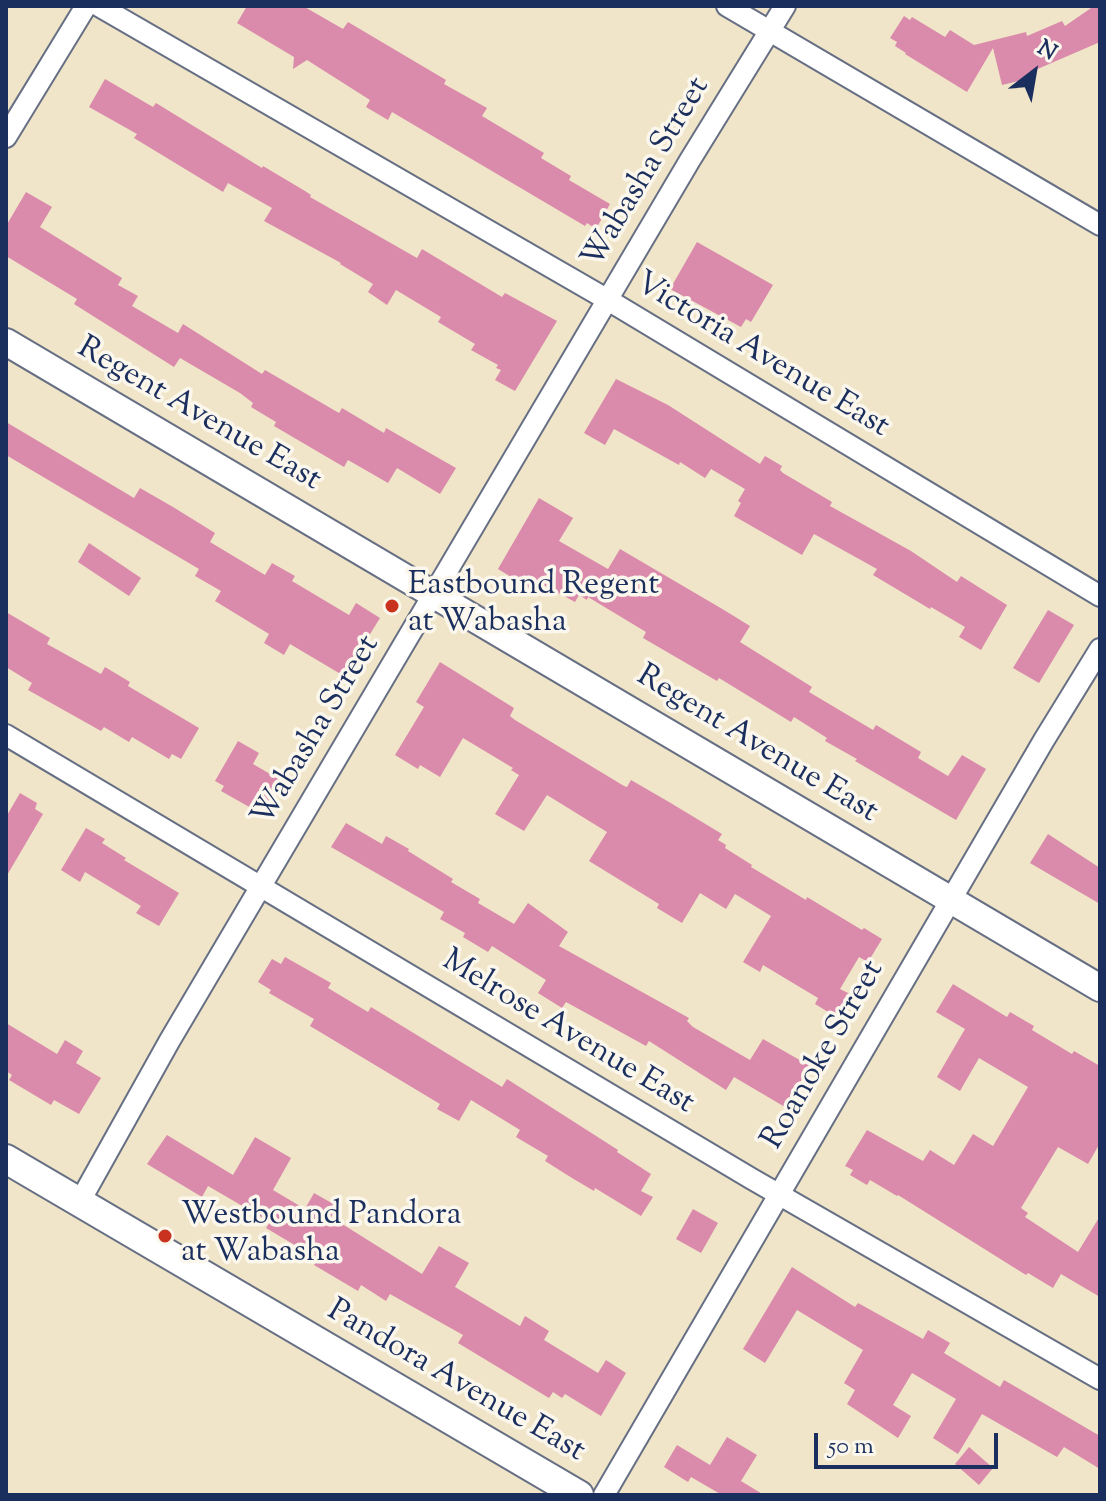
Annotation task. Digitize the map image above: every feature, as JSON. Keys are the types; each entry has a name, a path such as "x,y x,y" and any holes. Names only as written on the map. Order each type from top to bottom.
{"main road":[{"name":"Pandora Avenue East","path":"6,1159 579,1495"}],"street":[{"path":"6,137 86,6"},
{"name":"Victoria Avenue East","path":"99,6 608,300 1100,596"},
{"path":"727,6 1100,225"},
{"name":"Wabasha Street","path":"79,1203 170,1040 785,6"},
{"name":"Regent Avenue East","path":"6,342 1100,988"},
{"name":"Roanoke Street","path":"604,1495 1100,649"},
{"name":"Melrose Avenue East","path":"6,735 779,1195 1100,1379"}],"building":[{"path":"247,6 303,6 343,29 348,22 446,80 444,84 487,108 482,116 544,153 541,158 571,176 569,180 610,204 596,229 587,223 585,226 392,112 388,120 366,107 370,100 307,60 293,69 294,57 237,23"},
{"path":"1094,6 1100,6 1100,42 1033,71 1035,77 1002,85 993,48 967,92 905,54 890,38 904,16 910,20 912,17 945,37 950,30 974,45 1026,32 1027,36 1062,21 1065,26"},
{"path":"105,79 153,107 156,103 417,258 422,249 502,297 505,293 557,321 515,391 495,380 501,370 496,368 498,365 471,350 475,344 438,322 441,317 396,290 387,305 368,292 373,284 264,221 272,208 228,183 223,192 134,138 137,134 89,107"},
{"path":"26,192 52,207 40,227 122,278 118,285 138,296 132,306 178,333 183,324 262,374 265,370 339,413 342,408 384,433 386,428 456,468 440,494 397,468 388,483 348,460 344,467 274,426 276,422 251,407 253,403 240,393 180,358 174,367 74,304 77,299 6,256 6,226"},
{"path":"697,242 773,285 751,322 746,319 741,327 670,289"},
{"path":"616,379 668,405 760,464 765,456 782,466 780,470 783,473 832,502 830,506 911,551 957,582 961,576 1007,605 981,650 959,637 965,627 873,575 877,569 814,534 802,555 734,516 745,489 711,469 705,478 614,429 605,445 584,433"},
{"path":"6,422 134,498 140,488 173,507 215,533 210,542 265,575 272,563 295,576 292,581 349,615 356,603 380,618 344,676 290,644 284,655 264,643 269,634 215,601 221,591 195,576 199,569 6,455"},
{"path":"539,498 573,518 559,541 608,569 620,549 724,610 750,626 740,642 812,687 809,692 873,730 876,725 921,752 918,758 948,776 962,755 986,769 956,820 855,761 857,759 825,741 827,738 794,717 791,722 719,678 717,681 643,638 646,632 588,597 587,600 579,595 575,602 536,581 531,589 498,569"},
{"path":"89,543 141,578 129,596 78,562"},
{"path":"1048,610 1074,625 1039,683 1013,668"},
{"path":"6,612 50,638 47,644 101,674 105,667 130,682 128,686 199,728 181,759 172,754 169,759 132,737 129,742 104,727 101,731 28,690 32,683 6,667"},
{"path":"440,662 514,708 510,716 515,720 624,786 627,787 631,780 669,802 722,834 718,840 726,845 725,848 751,867 806,900 807,897 882,939 868,962 859,957 840,989 852,995 838,1018 815,1004 818,998 763,965 760,972 743,962 771,916 735,894 726,909 700,893 682,923 657,908 659,904 589,861 607,832 547,795 524,831 495,814 519,775 511,770 513,768 463,738 440,777 420,765 418,769 395,755 424,707 416,702"},
{"path":"238,741 259,753 253,764 282,781 266,809 254,802 251,808 221,791 224,786 215,781"},
{"path":"20,793 37,803 35,809 43,814 6,877 6,817"},
{"path":"346,823 382,844 386,836 409,849 453,879 451,882 480,899 478,903 514,924 528,903 568,932 559,946 689,1018 687,1021 693,1027 750,1060 763,1039 810,1066 785,1107 734,1077 726,1090 649,1041 646,1046 566,1002 562,1008 538,993 546,980 492,946 488,952 463,937 465,933 440,919 444,912 331,847"},
{"path":"86,828 105,839 102,843 126,858 124,860 179,893 159,926 136,913 141,906 85,872 80,882 61,870"},
{"path":"1048,834 1100,868 1100,904 1030,863"},
{"path":"285,957 331,983 328,988 368,1012 371,1007 502,1087 507,1079 651,1174 641,1191 653,1197 641,1216 545,1161 548,1156 516,1137 520,1130 471,1100 459,1121 437,1109 440,1104 310,1026 314,1019 269,993 271,990 258,982 272,959 281,964"},
{"path":"953,984 1007,1017 1010,1012 1034,1026 1032,1030 1072,1054 1074,1051 1100,1066 1100,1143 1088,1164 1058,1147 1021,1208 1028,1213 1025,1217 1078,1252 1100,1216 1100,1297 1061,1274 1053,1288 1028,1273 1026,1275 898,1195 870,1180 867,1185 850,1175 853,1170 845,1166 867,1130 923,1161 930,1150 954,1165 973,1134 993,1146 1028,1087 979,1058 960,1091 937,1077 965,1029 936,1012"},
{"path":"6,1023 57,1054 65,1040 83,1051 76,1063 101,1078 79,1114 54,1100 51,1105 9,1080 12,1075 6,1071"},
{"path":"167,1135 233,1175 255,1137 291,1158 273,1190 305,1209 314,1193 337,1206 331,1217 422,1274 439,1246 469,1263 455,1287 520,1326 525,1316 549,1331 544,1340 598,1373 606,1360 626,1373 601,1416 565,1394 562,1398 553,1392 549,1398 458,1343 463,1335 390,1294 386,1301 361,1285 358,1291 314,1265 318,1259 266,1228 270,1222 208,1186 202,1197 147,1164"},
{"path":"693,1209 718,1223 701,1253 676,1239"},
{"path":"792,1267 855,1307 858,1303 923,1339 928,1330 950,1343 944,1353 1000,1387 1004,1380 1100,1436 1100,1469 1064,1447 1057,1457 982,1414 958,1454 933,1438 956,1399 912,1373 893,1405 911,1416 898,1438 847,1404 855,1390 844,1383 863,1350 797,1310 765,1363 743,1349"},
{"path":"727,1437 757,1455 741,1481 764,1495 722,1495 691,1477 688,1482 664,1467 677,1445 710,1465"},
{"path":"969,1447 993,1468 979,1485 955,1464"}],"place":[{"name":"Eastbound Regent at Wabasha","path":"392,606"},
{"name":"Westbound Pandora at Wabasha","path":"165,1236"}]}
